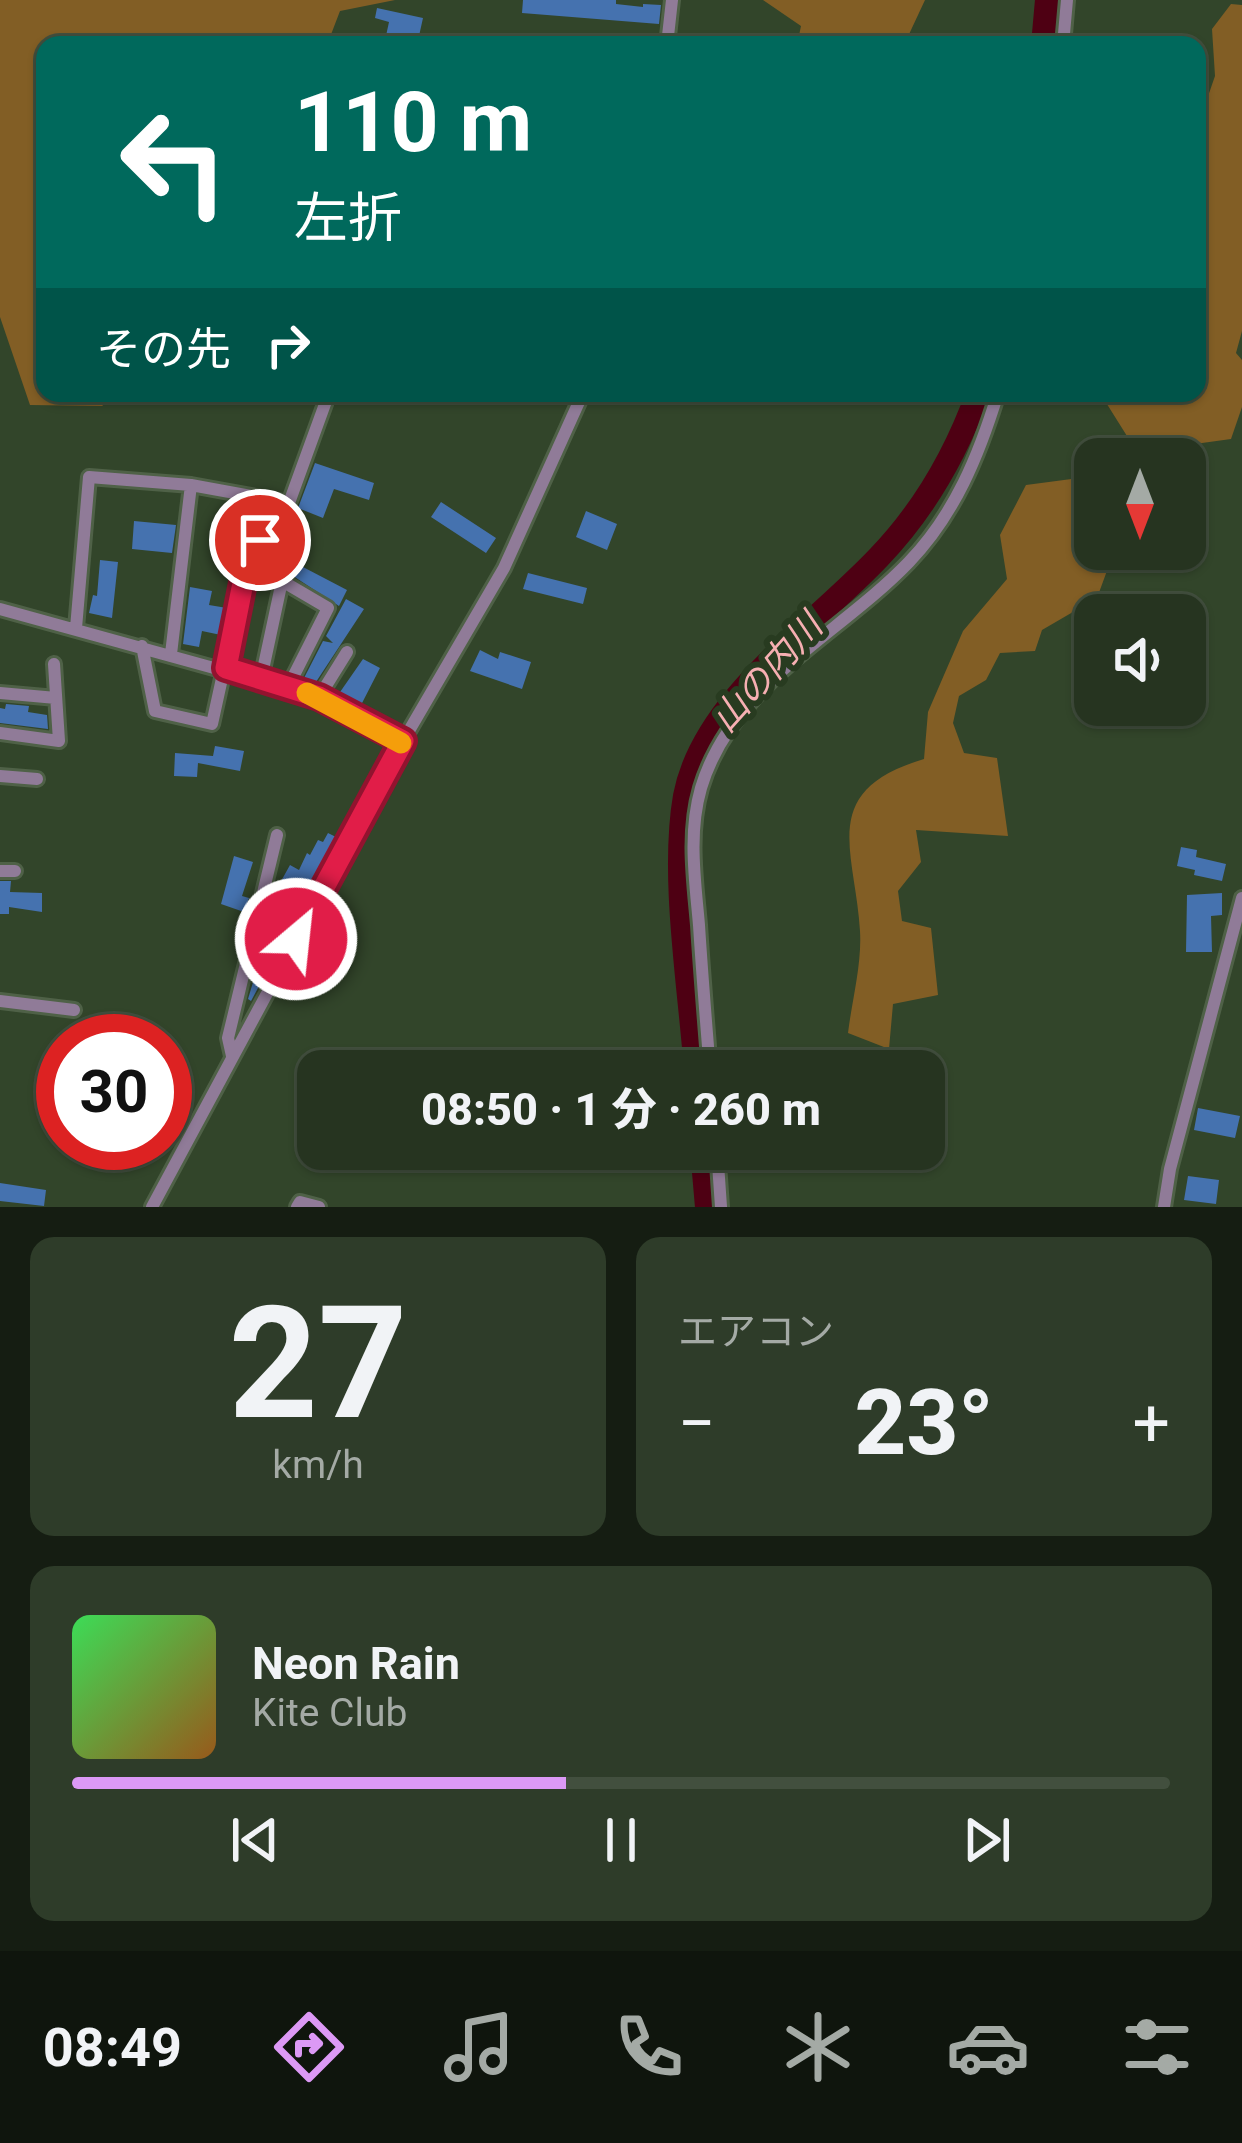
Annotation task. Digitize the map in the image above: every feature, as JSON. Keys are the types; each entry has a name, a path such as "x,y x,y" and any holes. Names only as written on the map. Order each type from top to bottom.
{"street":[{"path":"668,36 672,0"},
{"path":"1064,36 1067,0"},
{"path":"142,646 155,711 212,724 244,578 260,540 289,503 326,402"},
{"path":"152,1207 403,741 504,568 579,402"},
{"path":"708,1050 693,851 694,820 710,762 741,712 820,636 892,578 929,538 973,466 995,402"},
{"path":"76,628 89,477 190,484 289,503"},
{"path":"171,654 190,484"},
{"path":"261,679 281,581 328,608 288,687"},
{"path":"0,609 319,697 403,741"},
{"path":"319,697 346,652"},
{"path":"0,733 59,741 55,664"},
{"path":"0,693 56,698"},
{"path":"0,776 37,779"},
{"path":"232,1057 228,1038 277,835"},
{"path":"1164,1207 1169,1168 1236,939 1242,898"},
{"path":"0,1001 74,1010"},
{"path":"718,1170 721,1207"},
{"path":"297,1207 299,1202 319,1207"}],"shaded area":[{"path":"0,0 395,0 340,11 330,36 36,36 36,402 107,402 102,406 30,405 0,317"},
{"path":"763,0 925,0 908,36 799,36 801,26"},
{"path":"1231,4 1242,5 1242,331 1236,353 1242,360 1242,407 1231,439 1206,442 1206,438 1128,438 1106,402 1206,402 1206,102 1215,76 1212,29"},
{"path":"1074,479 1074,570 1107,570 1098,594 1074,594 1074,611 1042,630 1035,651 1000,653 986,680 959,696 953,723 964,753 997,758 1008,836 916,830 921,862 898,891 902,921 931,928 938,995 893,1004 889,1049 848,1033 860,944 850,826 855,806 868,788 890,772 924,759 928,712 963,631 1007,579 1000,535 1026,485"}],"building":[{"path":"523,0 661,5 659,24 522,13"},
{"path":"377,8 423,18 419,36 386,36 389,22 375,18"},
{"path":"315,463 374,483 369,500 334,489 323,518 298,508"},
{"path":"441,502 496,538 486,553 431,517"},
{"path":"586,511 617,524 607,550 576,537"},
{"path":"134,521 176,525 172,553 132,549"},
{"path":"269,545 347,590 339,606 287,572 261,564"},
{"path":"100,560 118,562 112,618 89,613 93,595 97,596"},
{"path":"528,573 587,588 583,604 523,589"},
{"path":"190,587 212,591 209,605 227,608 221,635 202,631 199,647 183,644"},
{"path":"346,599 364,609 314,685 308,683 303,680 323,641 333,643 326,636"},
{"path":"480,650 498,659 500,652 531,662 522,689 470,671"},
{"path":"363,659 380,668 360,707 338,695"},
{"path":"6,704 29,706 28,712 47,715 48,729 0,723 0,708 5,709"},
{"path":"215,746 244,751 240,771 198,763 197,777 174,776 175,753 213,756"},
{"path":"328,833 338,838 251,1001 264,935 273,918 269,915 279,894 275,892 290,865 299,870 307,853"},
{"path":"1181,847 1197,850 1196,857 1226,864 1222,881 1177,866"},
{"path":"234,856 253,862 242,896 249,898 244,912 221,904"},
{"path":"0,881 11,881 10,892 42,893 42,912 9,907 9,914 0,914"},
{"path":"1222,893 1222,915 1211,916 1212,952 1186,952 1187,895"},
{"path":"1198,1108 1240,1116 1235,1138 1194,1130"},
{"path":"1188,1176 1219,1180 1216,1204 1184,1200"},
{"path":"0,1183 46,1190 44,1206 0,1201"}],"waterway":[{"name":"山の内川","path":"1044,36 1047,0"},
{"name":"山の内川","path":"694,1050 680,861 685,796 696,761 737,696 879,557 910,520 949,459 974,402"},
{"name":"山の内川","path":"704,1170 707,1207"}],"slow traffic":[{"path":"307,693 401,743"}],"route":[{"path":"260,540 244,578 226,668 319,697 403,741 296,939"}]}
